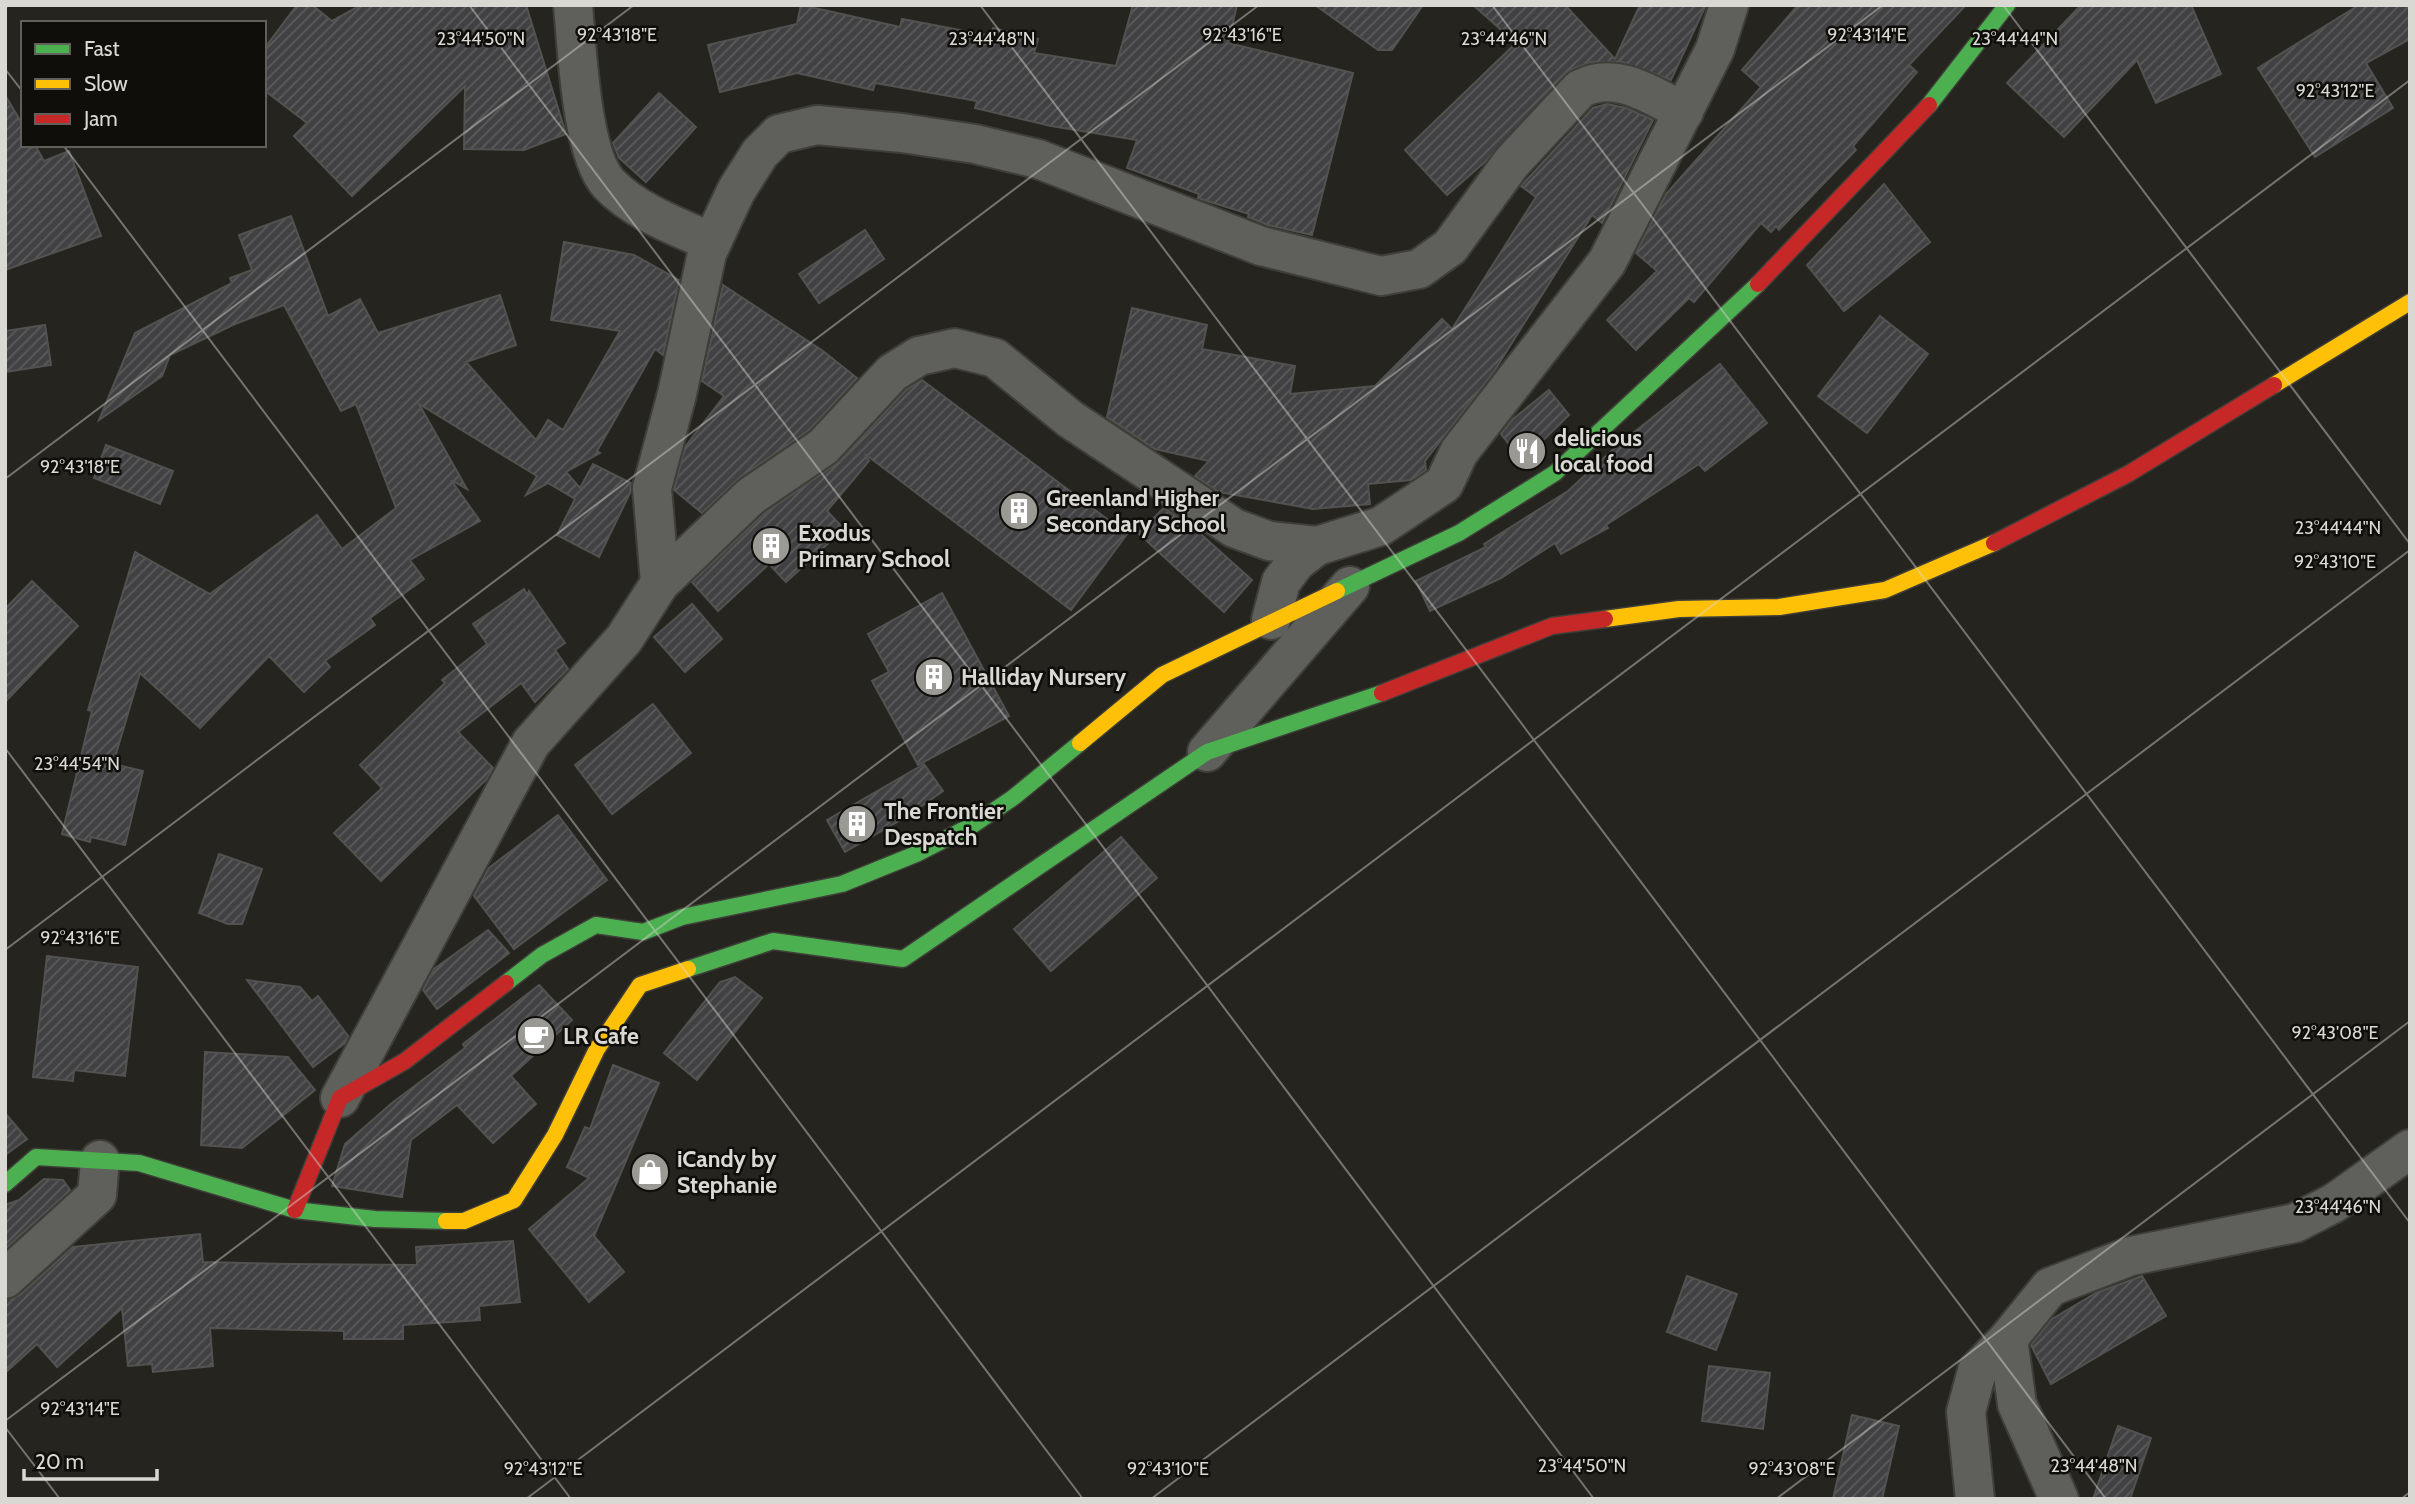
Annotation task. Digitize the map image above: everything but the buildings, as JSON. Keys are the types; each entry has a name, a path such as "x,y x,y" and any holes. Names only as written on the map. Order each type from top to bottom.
{"main road":[{"path":"295,1210 340,1098 405,1061 542,955 596,925 643,932 695,914 842,884 916,853 973,825 1014,797 1162,675 1271,620 1350,586 1459,533 1516,500 1555,473 1628,403 1739,304 1927,107 2007,5"},
{"path":"5,1184 36,1157 139,1163 295,1210 375,1219 464,1221 514,1200 555,1135 597,1049 640,985 773,941 902,959 1207,752 1349,706 1552,625 1679,609 1779,607 1885,590 1992,544 2128,474 2410,302"}],"street":[{"path":"573,5 589,137 596,161 608,183 636,205 712,242"},
{"path":"1271,620 1281,582 1296,562 1317,546 1381,526 1444,484 1459,452 1607,262 1715,49 1729,5"},
{"path":"660,583 652,488 677,394 707,253 736,191 760,153 779,134 817,125 926,136 1038,159 1261,246 1381,276 1419,268 1450,247 1512,162 1580,89 1594,81 1630,85 1684,112"},
{"path":"340,1098 531,743 624,639 660,583 751,496 823,447 892,373 919,356 955,348 995,358 1070,419 1234,527 1269,541 1317,546"},
{"path":"1207,752 1350,586"},
{"path":"1975,1499 1966,1412 1977,1371 2008,1339 2050,1287 2131,1256 2295,1223 2334,1203 2410,1149"},
{"path":"5,1279 97,1195 100,1160"},
{"path":"2008,1339 2017,1404 2059,1499"}],"traffic: fast":[{"path":"1929,105 2007,5"},
{"path":"1337,591 1459,533 1555,473 1758,284"},
{"path":"688,969 773,941 903,959 1207,752 1382,693"},
{"path":"506,983 542,955 596,925 643,932 682,917 842,884 916,854 973,825 1014,797 1080,743"},
{"path":"5,1184 36,1157 139,1163 295,1210 375,1219 446,1221"}],"traffic: slow":[{"path":"2274,385 2410,302"},
{"path":"1605,619 1679,609 1779,607 1885,590 1994,543"},
{"path":"1080,743 1162,675 1337,591"},
{"path":"446,1221 464,1221 514,1200 555,1135 597,1049 640,985 688,969"}],"traffic: jam":[{"path":"1758,284 1929,105"},
{"path":"1994,543 2128,474 2274,385"},
{"path":"1382,693 1552,626 1605,619"},
{"path":"295,1210 340,1098 405,1061 506,983"}],"place":[{"name":"delicious local food","path":"1527,451"},
{"name":"Greenland Higher Secondary School","path":"1019,511"},
{"name":"Exodus Primary School","path":"771,546"},
{"name":"Halliday Nursery","path":"934,677"},
{"name":"The Frontier Despatch","path":"857,824"},
{"name":"LR Cafe","path":"536,1036"},
{"name":"iCandy by Stephanie","path":"650,1172"}]}
